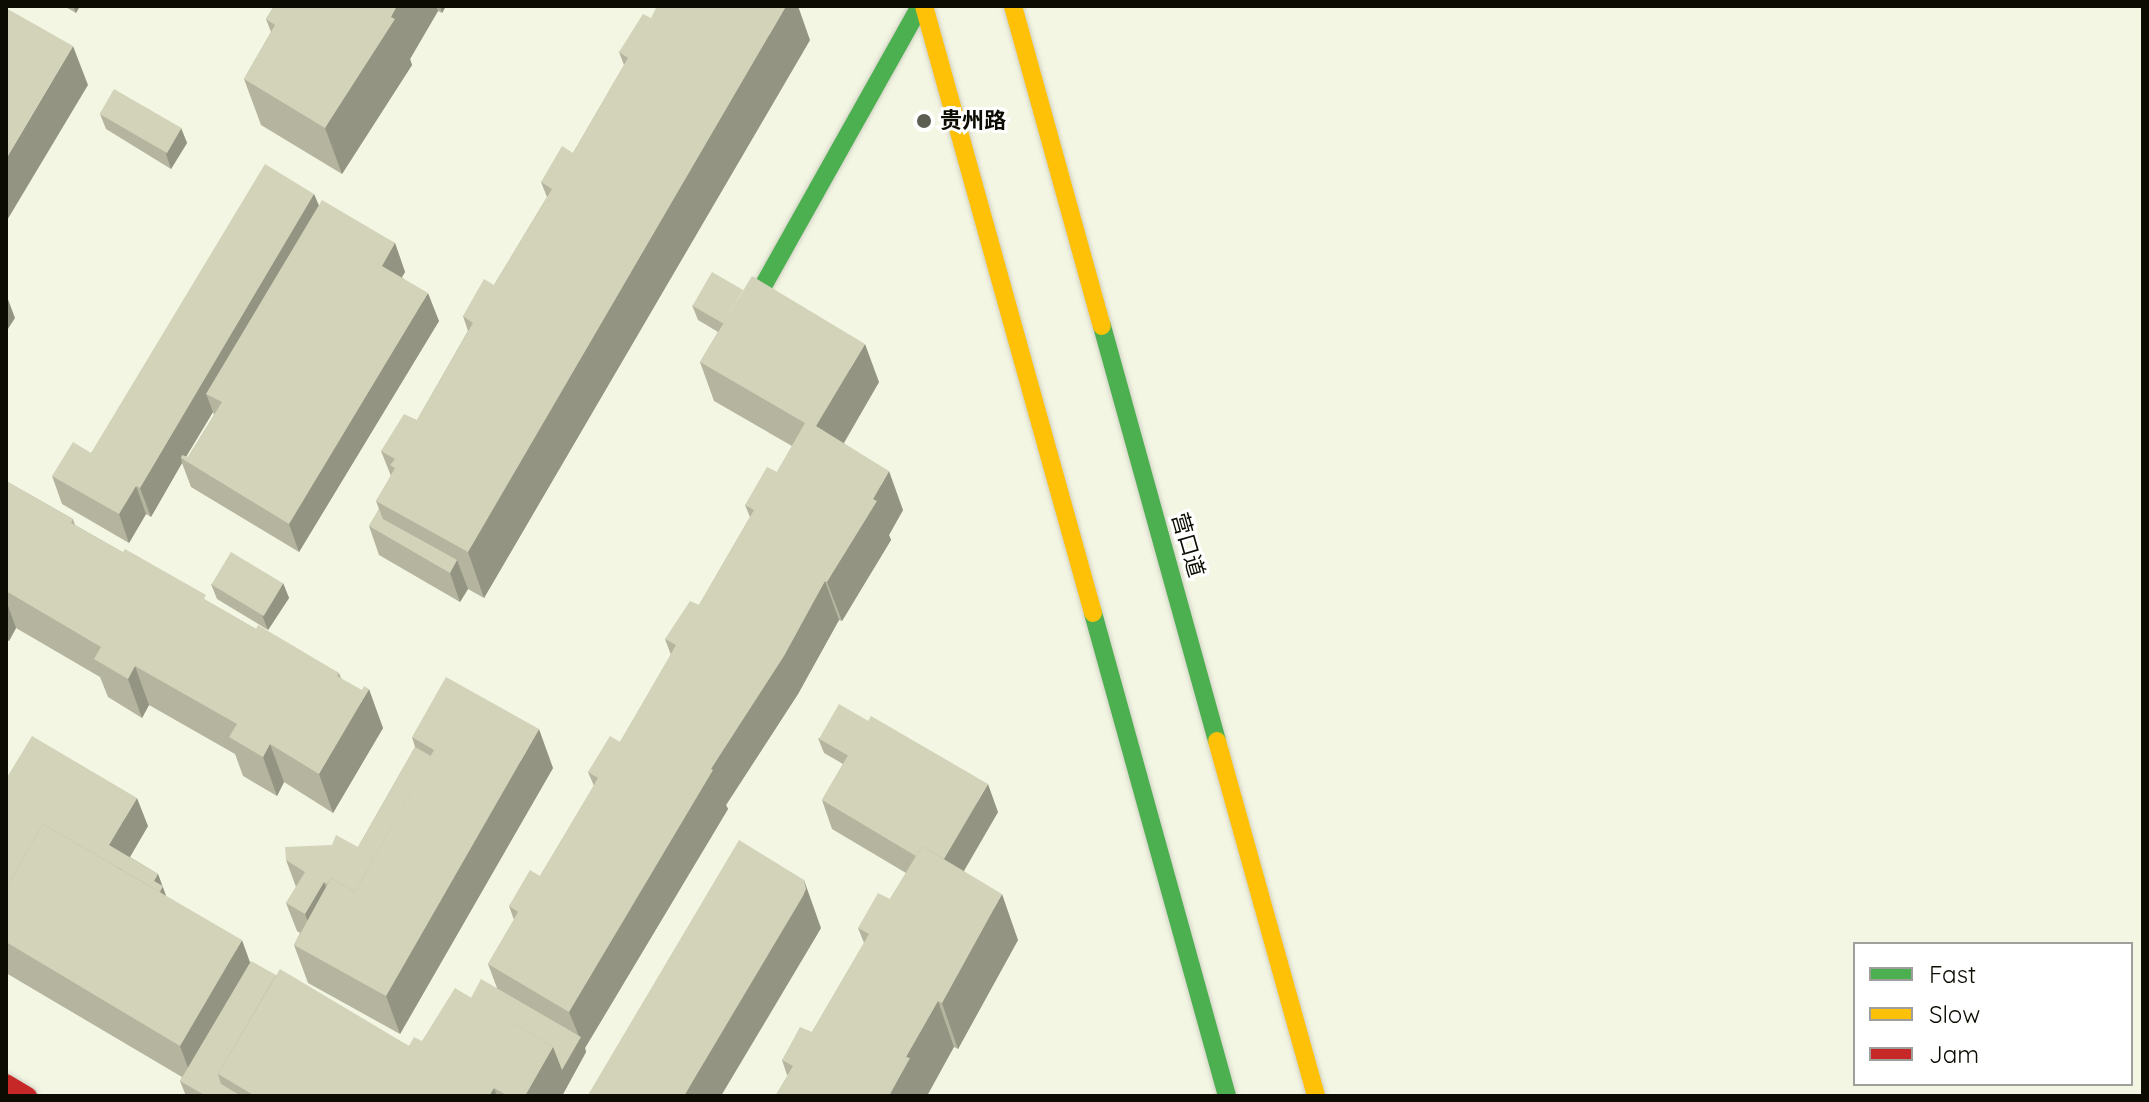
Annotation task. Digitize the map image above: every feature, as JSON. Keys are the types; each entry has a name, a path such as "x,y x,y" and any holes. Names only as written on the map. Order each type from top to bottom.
{"main road":[{"path":"730,345 922,6"},
{"path":"922,6 1227,1096"},
{"name":"营口道","path":"1013,6 1316,1096"},
{"path":"6,1083 28,1096"}],"building":[{"path":"274,6 397,6 391,17 395,19 325,128 244,79 275,25 266,19"},
{"path":"657,6 786,6 468,552 376,501 395,468 390,465 395,459 381,451 404,414 417,420 473,323 463,316 484,279 494,285 552,189 541,182 562,146 573,153 628,58 619,52 643,14 651,18"},
{"path":"6,8 73,46 6,159"},
{"path":"114,89 182,128 167,153 100,114"},
{"path":"265,164 314,194 140,488 136,486 119,514 52,476 73,442 91,453"},
{"path":"322,200 395,243 382,266 428,293 289,524 181,458 182,455 188,457 222,402 206,394"},
{"path":"712,272 743,290 724,324 692,306"},
{"path":"752,276 865,344 816,426 889,471 873,499 877,501 825,581 784,656 711,769 569,1012 488,964 518,912 509,906 530,870 540,876 598,778 588,772 610,736 620,742 676,645 665,639 690,601 699,605 754,510 745,505 767,467 777,472 805,423 700,362"},
{"path":"6,481 73,519 71,523 123,552 125,549 206,595 204,599 256,629 258,625 339,673 337,676 362,690 364,686 369,689 319,774 270,744 263,757 229,737 237,724 135,666 128,679 94,659 101,647 6,591"},
{"path":"379,509 383,519 457,560 450,573 369,526"},
{"path":"231,552 283,583 264,616 211,585"},
{"path":"446,677 539,729 386,996 294,945 331,878 355,892 434,750 412,737"},
{"path":"839,704 868,721 848,756 819,739"},
{"path":"871,716 988,784 944,859 922,846 916,856 822,800"},
{"path":"32,736 137,798 109,845 158,874 154,881 163,886 160,892 43,824 6,888 6,779"},
{"path":"415,747 431,756 355,892 331,878 327,884 324,882 305,914 286,903 305,872 286,860 285,847 332,845 336,835 358,847"},
{"path":"43,824 242,940 180,1046 6,942 6,888"},
{"path":"739,840 804,880 806,889 803,896 684,1096 589,1096 588,1095"},
{"path":"922,846 1002,894 942,1003 938,1001 906,1057 910,1058 889,1096 775,1096 793,1066 782,1060 800,1027 812,1032 869,934 858,928 878,893 890,899"},
{"path":"251,961 276,975 218,1074 221,1084 241,1096 206,1096 180,1081"},
{"path":"280,969 409,1046 414,1037 422,1041 455,988 553,1047 525,1096 508,1096 494,1088 489,1096 255,1096 218,1074"},
{"path":"481,979 581,1037 562,1070 553,1047 471,998"}],"traffic: fast":[{"path":"735,336 920,6"},
{"path":"1102,326 1217,741"},
{"path":"1093,613 1227,1096"}],"traffic: slow":[{"path":"924,6 1093,613"},
{"path":"1013,6 1102,326"},
{"path":"1217,741 1316,1096"}],"traffic: jam":[{"path":"6,1083 28,1096"}],"place":[{"name":"贵州路","path":"924,121"}]}
